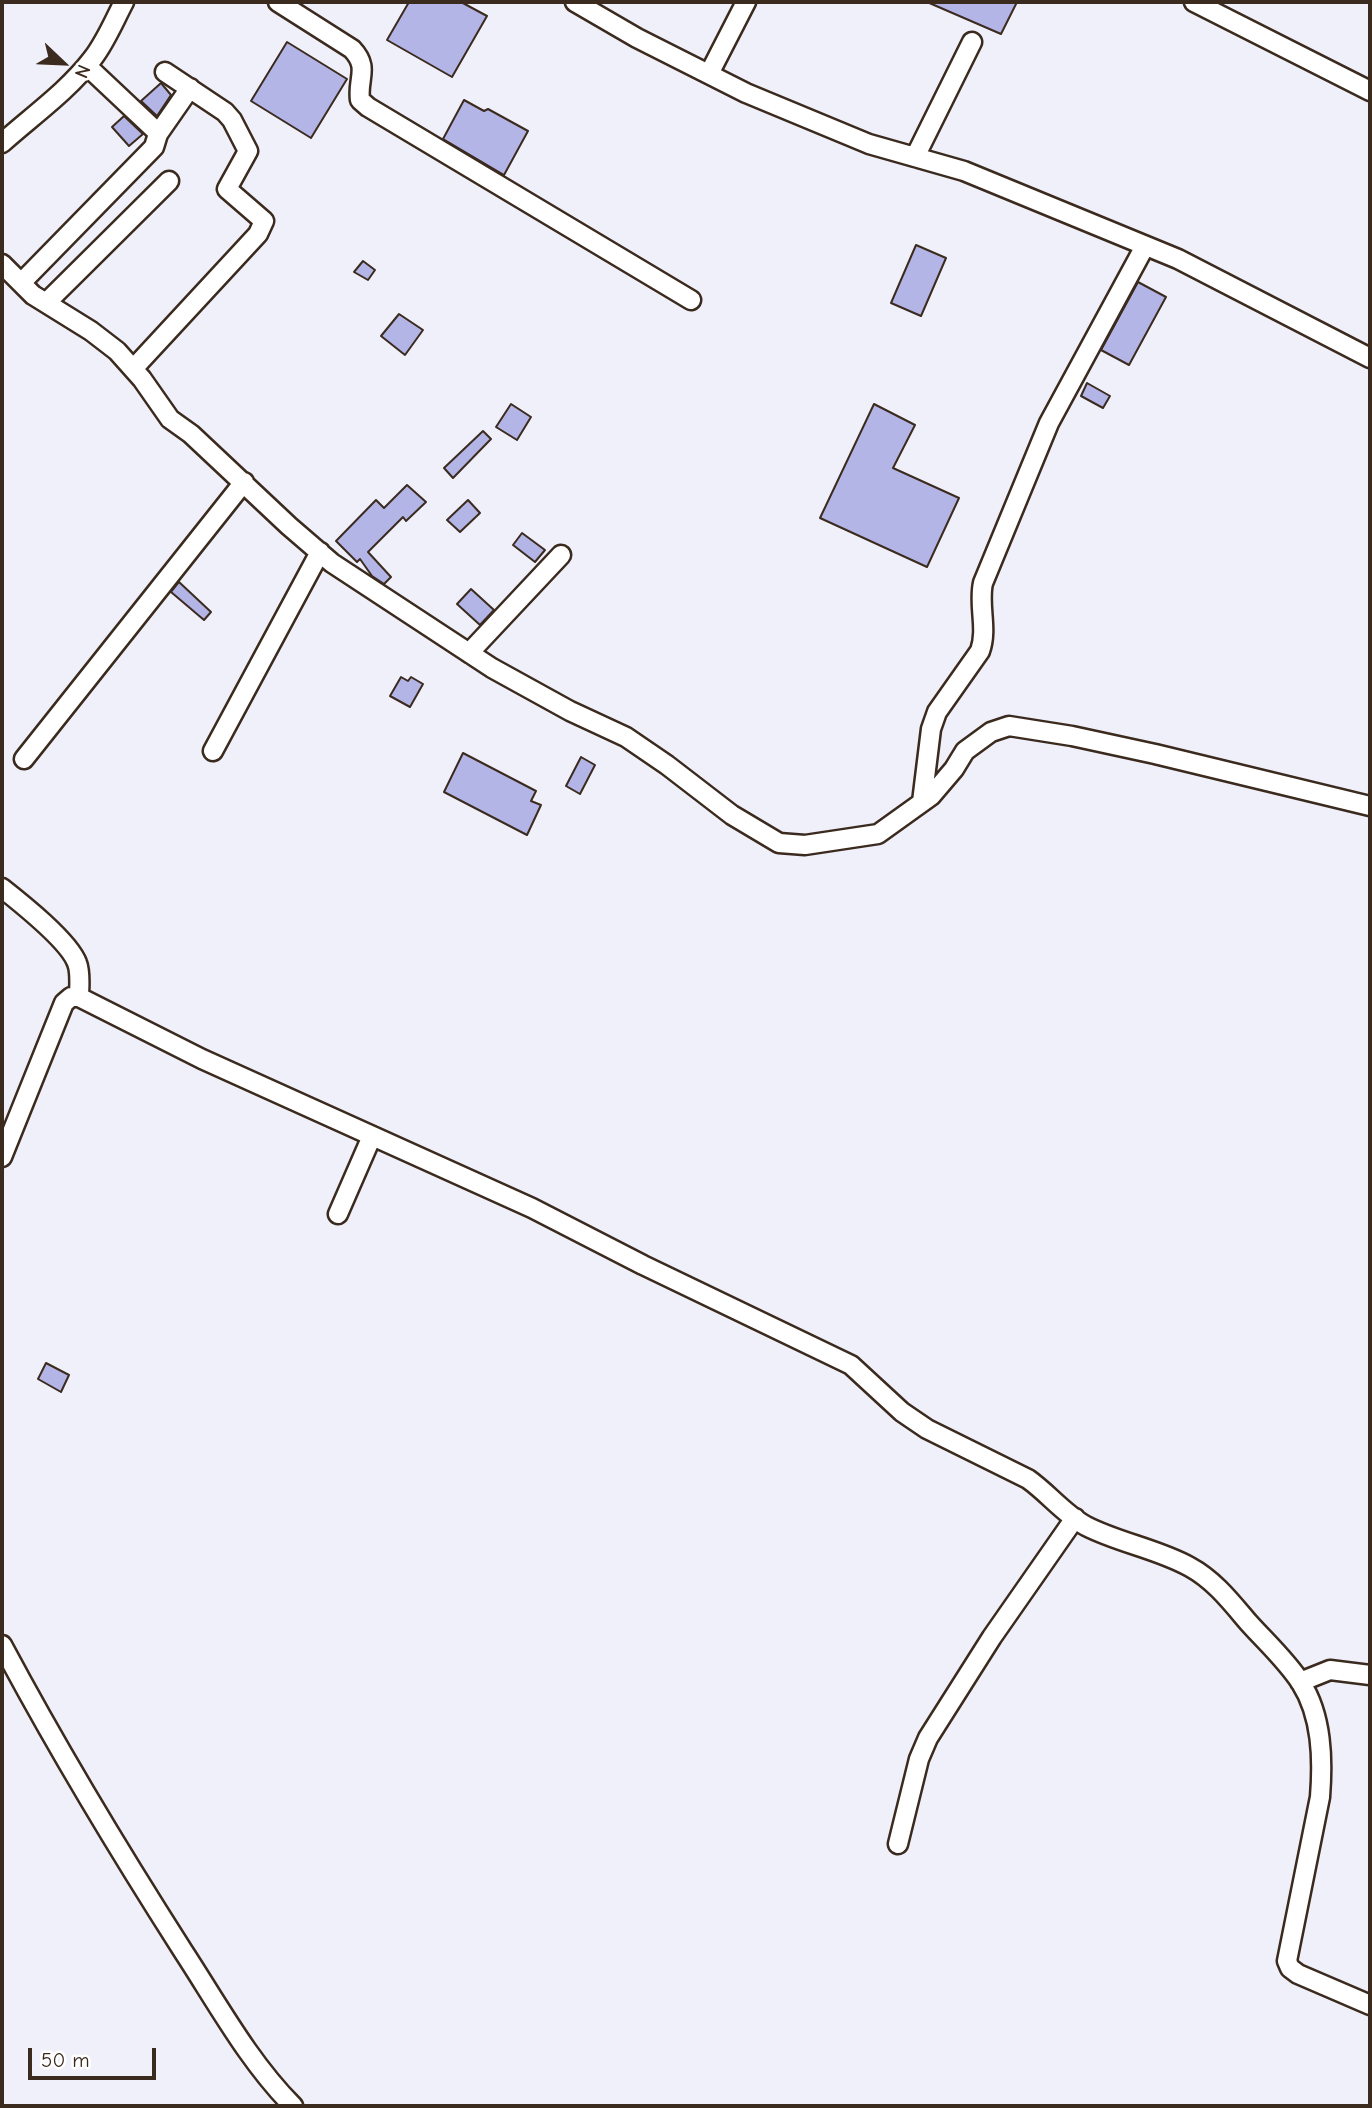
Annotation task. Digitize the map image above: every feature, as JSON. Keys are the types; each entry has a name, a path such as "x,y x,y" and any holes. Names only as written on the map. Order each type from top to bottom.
{"street":[{"path":"2,143 87,66 104,42 124,2"},
{"path":"278,2 352,49 361,58 363,73 358,89 360,100 368,107 691,300"},
{"path":"575,2 637,38 746,93 869,144 964,171 1178,259 1370,358"},
{"path":"709,74 746,2"},
{"path":"1194,2 1370,91"},
{"path":"915,157 972,42"},
{"path":"87,66 158,134"},
{"path":"134,369 258,234 264,221 226,189 247,155 247,146 225,112 165,72"},
{"path":"21,283 153,147 158,134 190,88"},
{"path":"46,303 169,181"},
{"path":"922,802 931,729 937,712 980,651 984,640 981,594 1010,515 1049,423 1145,246"},
{"path":"2,264 46,303 92,331 117,351 134,369 170,419 332,563 492,668 570,711 626,737 732,815 779,843 805,845 878,834 931,796 965,751 991,732 1009,726 1156,754 1370,806"},
{"path":"24,759 244,482"},
{"path":"213,751 320,552"},
{"path":"469,653 561,555"},
{"path":"2,888 66,947 77,962 79,997"},
{"path":"2,1157 64,1003 71,997 79,997 202,1059 533,1208 643,1265 851,1365 902,1412 927,1429 1028,1479 1075,1518 1115,1539 1187,1565 1202,1574 1223,1594 1300,1682 1309,1700 1321,1740 1320,1797 1287,1961 1290,1968 1298,1974 1370,2005"},
{"path":"338,1214 372,1136"},
{"path":"898,1844 919,1759 928,1738 992,1637 1075,1518"},
{"path":"2,1645 45,1726 118,1849 262,2070 293,2106"},
{"path":"1300,1682 1330,1670 1370,1675"}],"building":[{"path":"409,2 461,2 487,16 452,77 387,40"},
{"path":"927,2 1017,2 1001,34"},
{"path":"287,42 347,79 311,138 251,101"},
{"path":"161,83 171,95 157,116 141,101"},
{"path":"464,100 484,111 488,109 528,131 504,175 443,139"},
{"path":"124,116 143,134 129,146 112,127"},
{"path":"916,245 946,258 921,316 891,303"},
{"path":"363,261 375,270 368,280 354,272"},
{"path":"1138,282 1166,297 1129,365 1101,350"},
{"path":"399,314 423,330 405,355 381,336"},
{"path":"1087,383 1110,396 1103,408 1081,396"},
{"path":"511,404 531,417 517,440 496,427"},
{"path":"874,404 915,425 893,468 959,498 927,567 820,518"},
{"path":"483,431 491,439 453,478 444,468"},
{"path":"407,485 426,502 406,521 403,517 368,552 391,577 384,584 372,576 360,559 357,562 336,541 376,500 384,508"},
{"path":"468,500 480,513 460,532 447,520"},
{"path":"522,533 545,550 535,562 513,545"},
{"path":"179,582 211,612 204,620 171,592"},
{"path":"471,589 494,610 480,625 457,604"},
{"path":"401,677 408,681 411,677 423,684 410,707 390,696"},
{"path":"463,753 536,791 531,801 541,805 527,835 444,792"},
{"path":"581,757 595,765 580,794 566,786"},
{"path":"46,1363 69,1375 61,1392 38,1379"}]}
